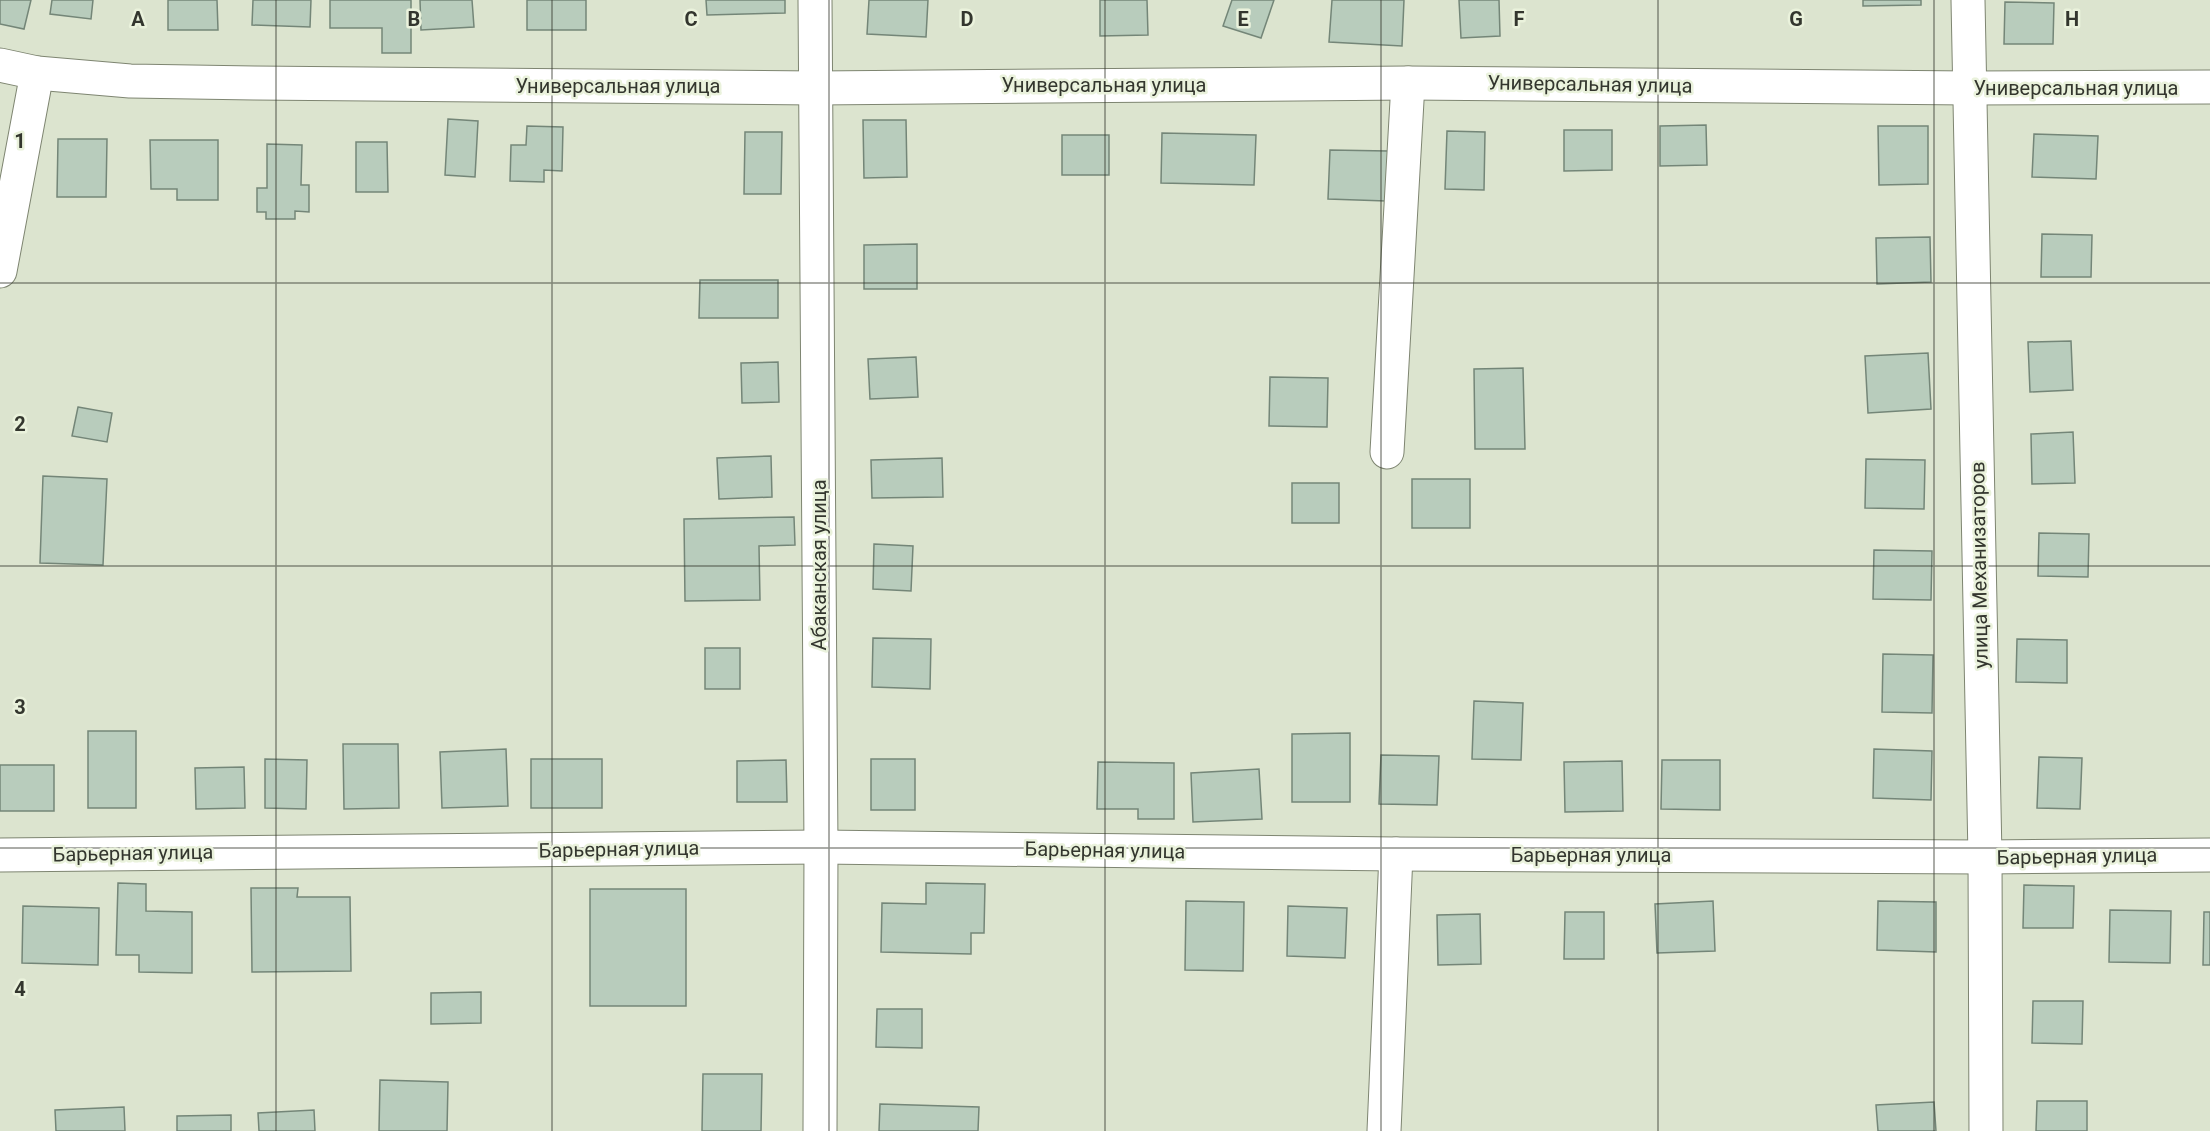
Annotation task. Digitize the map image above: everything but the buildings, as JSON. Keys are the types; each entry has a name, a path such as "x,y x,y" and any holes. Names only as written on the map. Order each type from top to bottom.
{"street":[{"name":"Абаканская улица","path":"815,0 821,847 820,1131"},
{"name":"улица Механизаторов","path":"1968,0 1985,857 1986,1131"},
{"name":"Универсальная улица","path":"0,65 37,73 130,81 816,87 1408,83 1970,88 2210,87"},
{"path":"0,270 37,73"},
{"path":"1387,452 1408,83"},
{"name":"Барьерная улица","path":"0,855 821,847 1396,854 1985,857 2210,855"},
{"path":"1384,1131 1396,854"}]}
